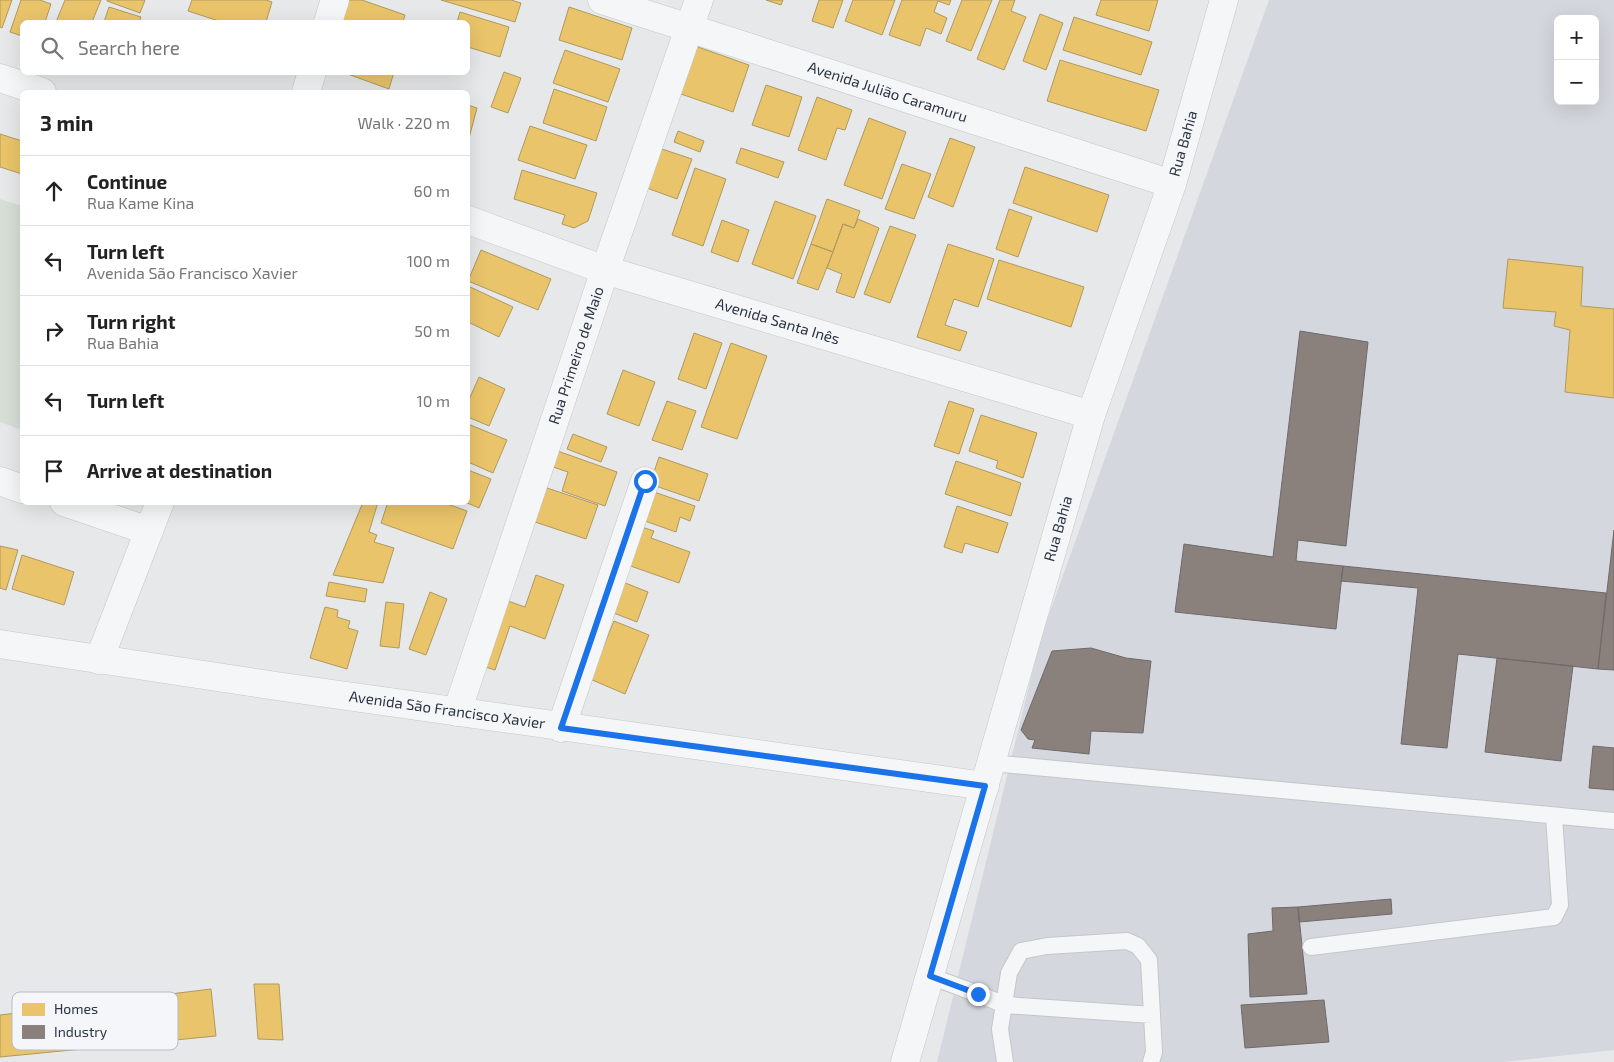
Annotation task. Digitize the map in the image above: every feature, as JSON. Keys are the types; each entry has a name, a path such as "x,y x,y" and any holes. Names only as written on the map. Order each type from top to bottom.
{"street":[{"path":"329,20 335,0"},
{"name":"Avenida Julião Caramuru","path":"602,0 1172,184"},
{"name":"Rua Primeiro de Maio","path":"457,712 605,270 699,0"},
{"name":"Rua Bahia","path":"905,1062 1091,415 1172,184 1224,0"},
{"path":"307,90 311,75"},
{"path":"0,78 36,90"},
{"name":"Avenida Santa Inês","path":"470,221 605,270 1091,415"},
{"path":"0,481 20,488"},
{"path":"561,728 645,481"},
{"path":"73,505 149,531"},
{"path":"99,660 159,505"},
{"name":"Avenida São Francisco Xavier","path":"0,644 561,728 988,775"}],"lane":[{"path":"988,775 1614,821"},
{"path":"1311,947 1554,917 1560,905 1560,896 1554,816"},
{"path":"1005,1062 1000,1029 1009,973 1021,951 1047,946 1127,941 1138,946 1149,960 1154,1052 1151,1062"},
{"path":"930,976 1005,1005 1152,1015"}],"shaded area":[{"path":"1269,0 1614,0 1614,1050 1503,1062 937,1062 1041,637"},
{"path":"0,199 20,205 20,429 0,422"}],"building: Homes":[{"path":"0,0 12,0 2,28 0,27"},
{"path":"21,0 40,0 51,4 46,20 20,20 20,35 10,32"},
{"path":"65,0 101,0 93,20 57,20"},
{"path":"107,0 145,0 140,13"},
{"path":"192,0 266,0 272,2 267,20 216,20 188,11"},
{"path":"343,0 362,0 405,15 404,20 337,20"},
{"path":"441,0 511,0 521,3 515,22"},
{"path":"766,0 783,0 781,5"},
{"path":"819,0 843,0 833,28 812,21"},
{"path":"853,0 895,0 882,35 845,21"},
{"path":"902,0 951,0 949,5 938,1 934,12 947,18 941,34 926,28 920,46 889,35"},
{"path":"962,0 992,0 971,51 946,41"},
{"path":"1000,0 1015,0 1011,11 1026,17 1004,70 977,59"},
{"path":"1101,0 1158,0 1149,31 1096,15"},
{"path":"109,7 141,17 140,20 105,20"},
{"path":"569,7 632,28 622,60 559,40"},
{"path":"460,12 509,27 500,57 470,48 470,20 458,20"},
{"path":"1040,14 1063,23 1046,70 1023,61"},
{"path":"1074,17 1152,42 1141,75 1063,50"},
{"path":"695,46 749,65 733,112 678,93"},
{"path":"565,50 620,69 608,102 553,83"},
{"path":"1060,60 1159,90 1146,131 1047,101"},
{"path":"504,72 521,78 508,113 491,107"},
{"path":"350,75 393,75 389,89"},
{"path":"766,85 802,97 789,137 752,125"},
{"path":"554,89 607,107 596,141 543,123"},
{"path":"817,97 852,110 845,130 837,128 826,160 798,150"},
{"path":"470,106 477,108 470,134"},
{"path":"869,118 906,132 882,199 844,185"},
{"path":"530,126 587,145 575,179 518,160"},
{"path":"678,131 704,141 700,152 674,142"},
{"path":"0,134 20,140 20,173 0,167"},
{"path":"950,138 975,147 953,207 928,197"},
{"path":"659,148 692,159 677,199 644,187"},
{"path":"741,148 784,162 778,178 736,163"},
{"path":"902,164 931,174 914,219 885,209"},
{"path":"1025,167 1109,195 1097,232 1013,203"},
{"path":"695,168 726,179 703,246 672,235"},
{"path":"522,170 597,193 588,221 574,228 562,224 565,215 514,199"},
{"path":"827,199 860,211 854,228 843,224 833,252 811,244"},
{"path":"775,201 816,216 793,279 752,264"},
{"path":"1009,209 1032,217 1018,257 996,249"},
{"path":"858,219 879,228 854,298 836,292 842,274 827,268 843,224 854,228"},
{"path":"722,220 749,230 738,262 711,252"},
{"path":"890,226 916,235 890,303 864,294"},
{"path":"811,244 833,252 818,290 797,283"},
{"path":"948,244 994,259 978,307 954,299 945,325 967,332 960,351 917,337"},
{"path":"481,250 551,279 538,310 470,282 470,276"},
{"path":"1508,259 1583,267 1581,306 1614,309 1614,398 1565,392 1570,330 1554,326 1556,312 1503,308"},
{"path":"999,260 1084,287 1071,327 987,299"},
{"path":"470,287 513,307 499,337 470,323"},
{"path":"694,333 722,343 706,389 678,379"},
{"path":"731,343 767,356 737,439 701,427"},
{"path":"623,370 655,382 639,426 607,414"},
{"path":"479,377 505,389 489,426 470,418 470,397"},
{"path":"667,401 696,411 682,450 652,440"},
{"path":"949,401 974,409 959,454 934,446"},
{"path":"981,415 1037,433 1023,478 996,468 998,461 969,451"},
{"path":"470,425 507,440 493,473 470,463"},
{"path":"573,434 607,447 601,462 567,449"},
{"path":"552,449 617,472 605,506 562,491 568,472 547,465"},
{"path":"659,457 708,474 699,501 650,484"},
{"path":"956,461 1021,483 1011,516 945,494"},
{"path":"470,471 491,479 479,508 470,504"},
{"path":"544,487 598,505 586,539 532,521"},
{"path":"654,492 695,506 690,521 680,517 676,532 645,521"},
{"path":"362,505 377,505 369,532 377,535 374,542 394,548 383,583 333,575"},
{"path":"387,505 450,505 467,511 453,549 381,523"},
{"path":"957,506 1008,523 998,553 965,543 962,553 944,547"},
{"path":"635,525 654,531 651,538 690,552 679,583 622,563"},
{"path":"0,546 18,550 6,590 0,588"},
{"path":"22,555 74,572 64,605 12,589"},
{"path":"536,575 564,585 545,639 510,626 495,670 479,665 502,599 525,607"},
{"path":"618,580 648,592 637,622 606,610"},
{"path":"329,582 367,589 365,602 326,596"},
{"path":"430,592 447,599 426,655 409,649"},
{"path":"386,602 404,604 399,648 380,646"},
{"path":"325,607 338,610 337,617 350,621 348,628 358,631 347,669 310,658"},
{"path":"614,621 649,635 625,694 590,679"},
{"path":"254,984 279,984 283,1040 258,1039"},
{"path":"211,989 216,1036 178,1040 178,993"},
{"path":"12,1014 12,1050 72,1050 0,1057 0,1015"}],"building: Industry":[{"path":"1300,331 1368,342 1346,546 1298,540 1296,561 1343,566 1336,629 1175,612 1184,544 1273,557"},
{"path":"1614,530 1614,670 1598,669"},
{"path":"1343,566 1606,593 1598,669 1458,654 1447,748 1401,744 1418,588 1341,581"},
{"path":"1091,648 1126,658 1151,661 1143,733 1091,731 1089,754 1032,748 1035,740 1028,739 1021,730 1052,651"},
{"path":"1497,658 1573,666 1561,761 1485,752"},
{"path":"1593,746 1614,748 1614,790 1589,788"},
{"path":"1391,899 1392,914 1299,922 1298,907"},
{"path":"1298,907 1307,994 1250,997 1248,934 1273,931 1272,908"},
{"path":"1324,1000 1329,1042 1245,1048 1241,1005"}],"route":[{"path":"645,481 561,728 985,786 930,976 978,994"}]}
